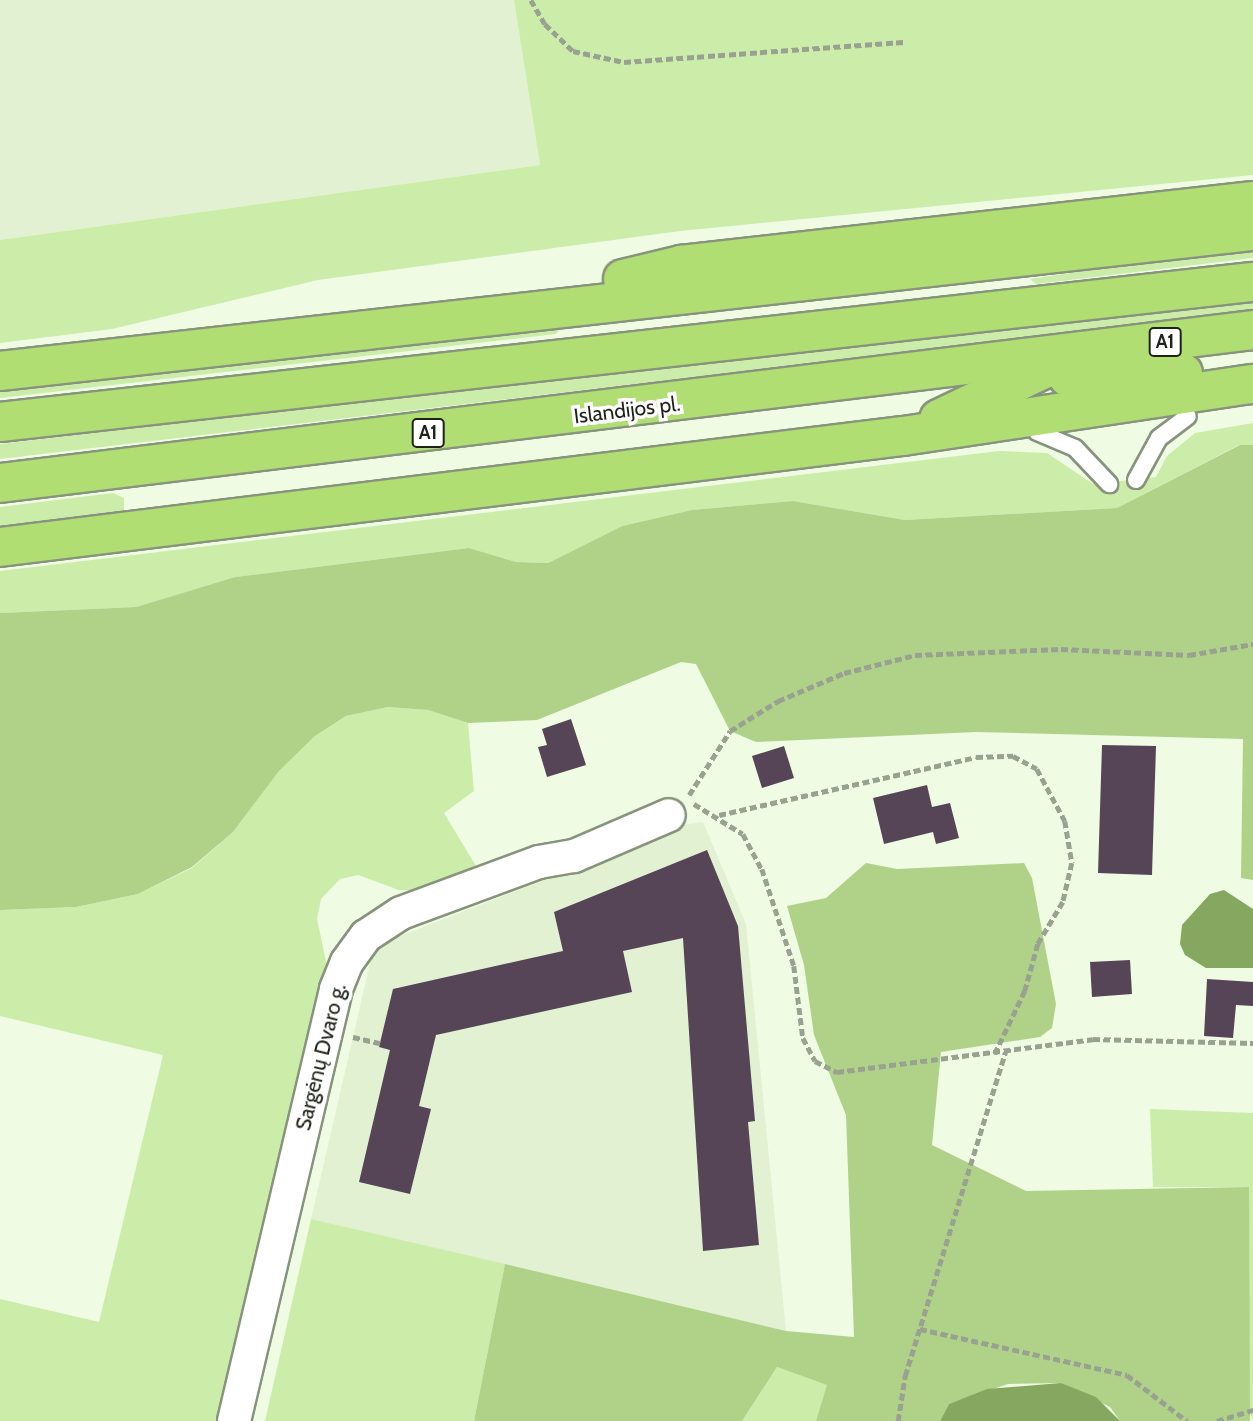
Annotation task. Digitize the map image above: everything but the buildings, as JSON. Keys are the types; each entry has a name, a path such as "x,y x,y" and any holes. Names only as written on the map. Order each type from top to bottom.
{"highway":[{"path":"468,315 681,265 1253,201"},
{"path":"0,371 468,315 1033,257 1253,231"},
{"path":"428,373 1033,257"},
{"path":"0,422 1253,282"},
{"name":"Islandijos pl.","path":"0,484 856,383 1253,330"},
{"path":"902,436 1078,354"},
{"path":"856,383 1253,371"},
{"path":"0,547 902,436 1253,384"},
{"path":"902,436 1037,432 1253,409"}],"street":[{"name":"Sargėnų Dvaro g.","path":"234,1421 336,989 347,962 366,936 401,913 539,862 575,856 669,815"}],"lane":[{"path":"1136,480 1158,438 1188,416"},
{"path":"1037,432 1075,448 1109,484"}],"path":[{"path":"531,0 545,24 572,51 624,62 903,42"},
{"path":"1253,644 1189,655 1060,649 915,655 844,673 778,701 730,731 687,801 718,815 743,834 773,894 794,966 803,1038 815,1061 837,1072 862,1073 1093,1040 1253,1044"},
{"path":"718,815 976,757 1013,755 1037,769 1065,821 1072,863 1063,902 1038,944 1025,991 995,1054"},
{"path":"898,1421 920,1329 1005,1052"},
{"path":"920,1329 1127,1375 1187,1421"},
{"path":"1217,1421 1253,1410"}],"shaded area":[{"path":"0,0 514,0 540,165 0,240"},
{"path":"514,0 1253,0 1253,175 680,231 318,280 112,329 0,343 0,240 540,165"},
{"path":"1253,246 1253,258 1036,284 1030,279"},
{"path":"1253,297 1253,311 0,459 0,444"},
{"path":"562,326 556,334 0,398 0,385"},
{"path":"1253,423 1253,445 1239,445 1117,508 905,520 793,501 692,510 622,526 548,563 516,562 469,548 235,577 136,607 0,613 0,571 999,451 1047,453 1093,484 1156,477 1167,456 1195,433"},
{"path":"1240,445 1253,445 1253,880 1241,878 1243,739 976,732 756,742 730,731 696,664 681,662 537,720 468,723 428,710 388,707 346,716 315,736 279,771 233,832 192,867 138,894 76,907 0,910 0,613 136,607 235,577 469,548 516,562 548,563 622,526 692,510 793,501 905,520 1117,508"},
{"path":"113,493 124,498 124,515 0,532 0,507"},
{"path":"388,707 428,710 468,723 474,791 444,813 479,871 423,891 399,890 358,875 340,879 321,899 317,919 327,966 221,1421 0,1421 0,1299 99,1322 163,1055 0,1016 0,910 76,907 138,894 192,868 233,832 279,771 315,736 346,716"},
{"path":"703,822 746,924 786,1331 311,1219 374,946 542,881 661,828"},
{"path":"866,863 897,869 1024,863 1032,878 1056,1004 1052,1028 1040,1037 941,1052 932,1145 1026,1191 1249,1187 1250,1421 1120,1421 1110,1407 1061,1383 1008,1384 949,1404 940,1421 816,1421 827,1385 777,1367 742,1421 474,1421 505,1264 786,1331 854,1337 846,1115 814,1035 804,965 787,906 826,898"},
{"path":"1224,890 1253,909 1253,968 1206,968 1185,955 1180,944 1182,925 1210,894"},
{"path":"1150,1109 1253,1113 1253,1421 1248,1407 1249,1187 1153,1187"},
{"path":"311,1219 505,1264 474,1421 265,1421"},
{"path":"777,1367 828,1385 816,1421 742,1421"},
{"path":"1061,1383 1096,1397 1120,1421 940,1421 949,1404 987,1389"}]}
